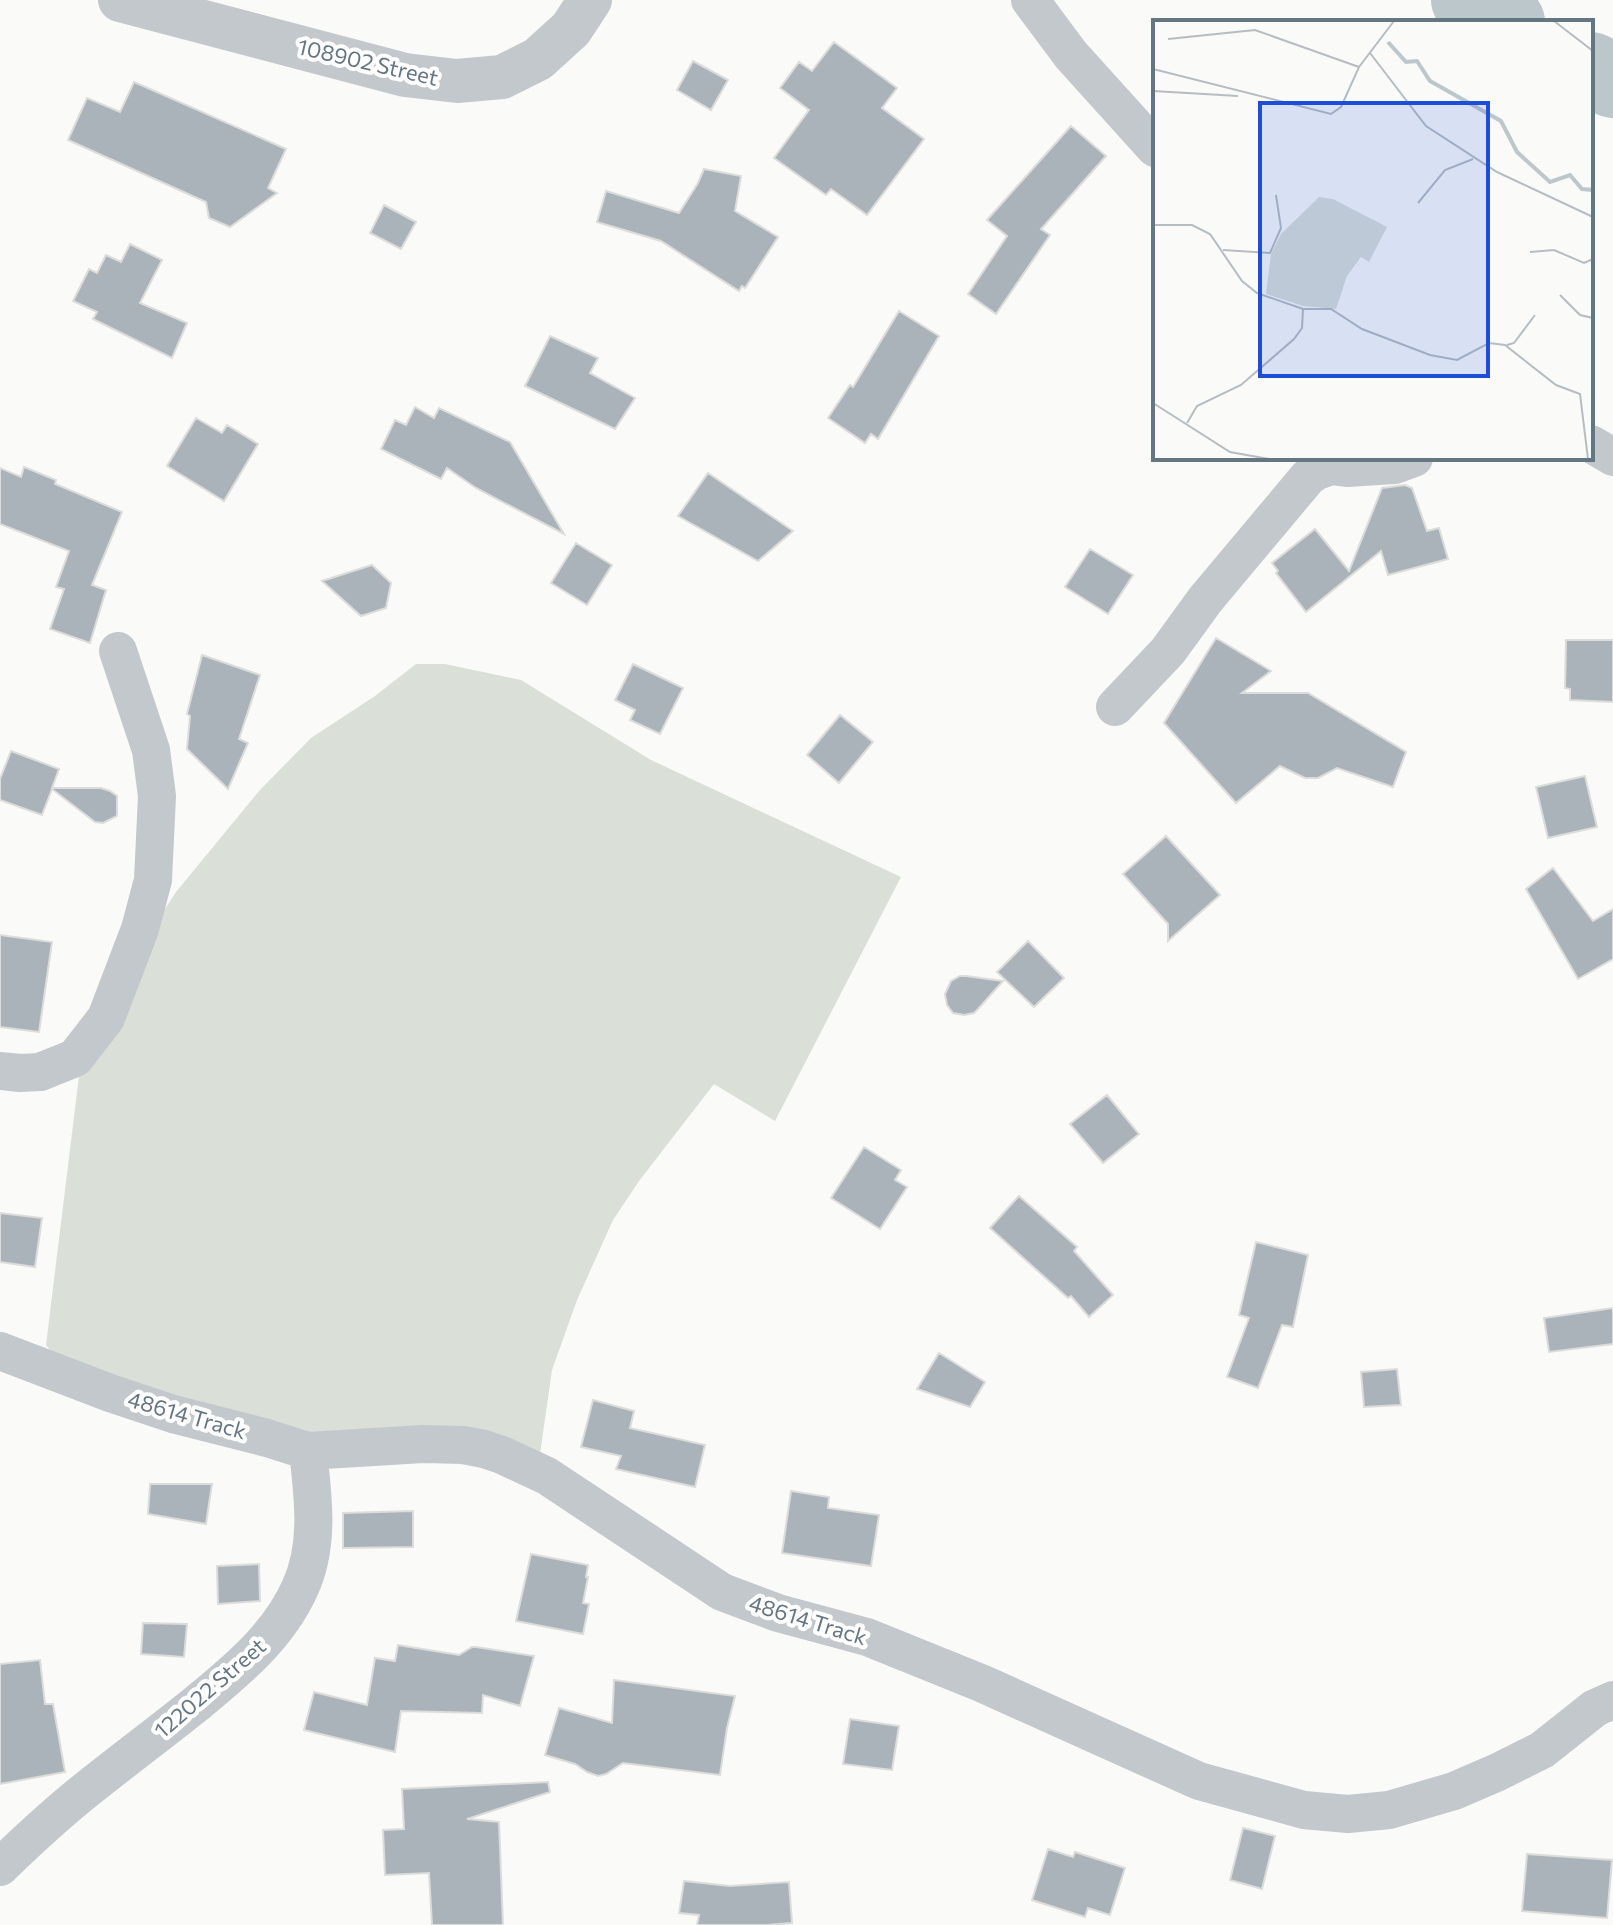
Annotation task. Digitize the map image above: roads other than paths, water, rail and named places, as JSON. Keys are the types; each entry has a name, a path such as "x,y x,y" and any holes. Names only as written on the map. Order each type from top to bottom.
{"street":[{"name":"108902 Street","path":"120,0 405,75 457,81 502,77 538,59 571,29 590,0"},
{"path":"1030,0 1071,55 1153,146"},
{"path":"1593,445 1613,457"},
{"path":"1115,707 1168,651 1205,600 1308,477 1331,466 1395,465 1409,460"},
{"path":"0,1071 40,1072 75,1058 106,1018 140,929 153,880 157,796 151,750 118,651"},
{"name":"48614 Track","path":"0,1351 161,1410 308,1451 423,1444 463,1445 502,1455 547,1476 722,1592 778,1613 867,1637 981,1683 1199,1781 1304,1810 1348,1814 1389,1810 1454,1791 1542,1750 1595,1708 1613,1700"},
{"name":"122022 Street","path":"0,1867 84,1792 241,1667 277,1628 301,1587 313,1542 314,1501 308,1451"}],"waterway":[{"path":"1468,0 1504,20"},
{"path":"1593,70 1613,81"}]}
